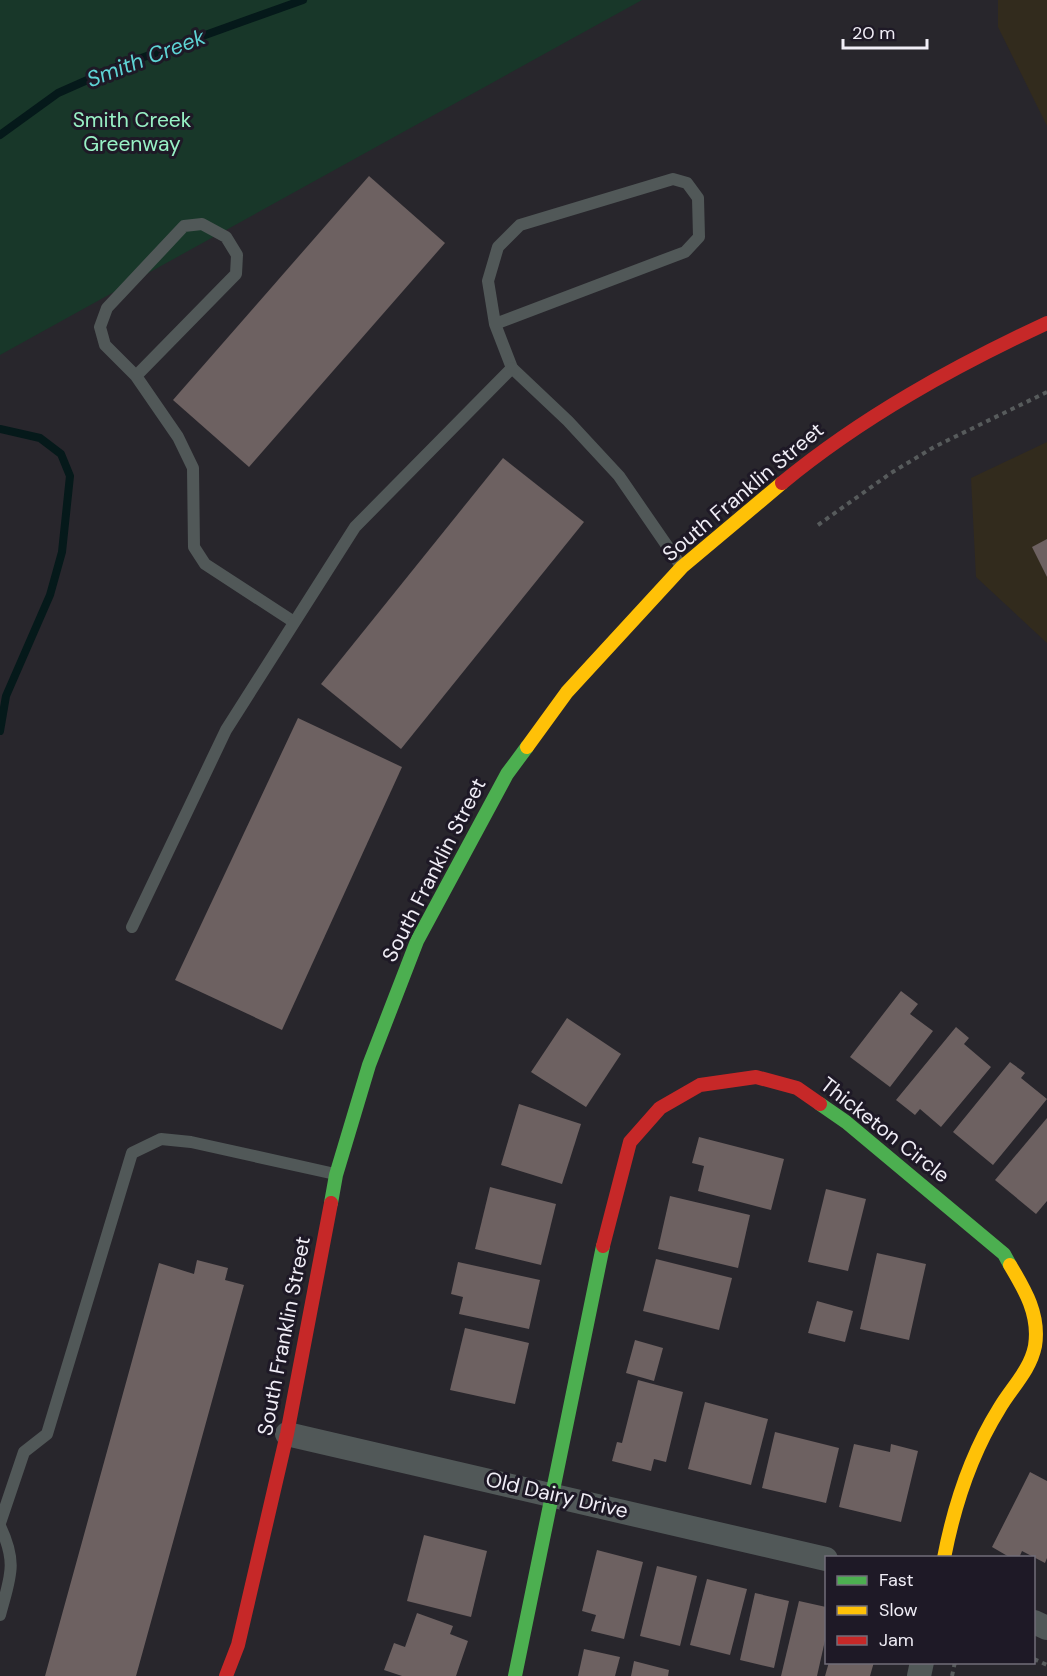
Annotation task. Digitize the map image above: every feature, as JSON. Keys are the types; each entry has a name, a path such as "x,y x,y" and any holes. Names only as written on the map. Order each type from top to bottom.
{"street":[{"name":"South Franklin Street","path":"226,1676 238,1645 287,1434 336,1174 369,1065 417,941 507,774 567,692 682,567 826,447 917,390 994,348 1047,323"},
{"name":"Thicketon Circle","path":"515,1676 608,1221 630,1142 660,1108 700,1085 756,1077 796,1088 846,1122 1004,1254 1032,1302 1035,1345 1026,1371 999,1408 974,1455 951,1520 944,1556"},
{"name":"Old Dairy Drive","path":"287,1434 554,1494 825,1559"}],"lane":[{"path":"495,324 685,252 699,237 698,198 687,183 674,179 520,225 498,247 488,281 495,324 512,368 568,421 619,476 682,567"},
{"path":"136,375 236,273 237,255 226,237 202,224 184,226 107,308 100,327 105,345 136,375 178,437 193,468 194,547 205,564 294,622"},
{"path":"132,927 226,730 355,527 512,368"},
{"path":"0,1615 13,1566 8,1542 0,1524 24,1452 47,1434 132,1153 161,1139 191,1142 336,1174"}],"path":[{"path":"819,525 891,473 934,447 1047,392"}],"shaded area":[{"path":"998,0 1047,0 1047,126 998,27"},
{"path":"1047,442 1047,643 976,577 971,478"}],"green space":[{"name":"Smith Creek Greenway","path":"0,0 642,0 0,355"}],"building":[{"path":"369,176 445,243 249,467 173,400"},
{"path":"503,458 584,522 401,749 321,684"},
{"path":"1047,539 1047,577 1032,547"},
{"path":"298,718 402,767 282,1030 175,980"},
{"path":"901,991 918,1004 910,1014 933,1031 890,1087 850,1057"},
{"path":"567,1018 621,1054 586,1107 531,1072"},
{"path":"956,1027 969,1038 964,1044 991,1067 941,1127 920,1109 915,1115 896,1100"},
{"path":"1010,1062 1025,1073 1021,1078 1047,1099 993,1165 953,1132"},
{"path":"519,1104 581,1124 562,1184 501,1165"},
{"path":"1047,1118 1047,1201 1036,1214 995,1180"},
{"path":"699,1137 784,1159 771,1210 698,1191 704,1166 692,1163"},
{"path":"490,1187 556,1204 541,1265 475,1249"},
{"path":"826,1189 866,1199 848,1271 808,1262"},
{"path":"670,1196 750,1215 738,1268 658,1249"},
{"path":"877,1253 926,1264 909,1340 860,1329"},
{"path":"656,1259 732,1278 719,1330 643,1311"},
{"path":"197,1260 228,1268 225,1280 244,1285 136,1676 45,1676 159,1263 194,1274"},
{"path":"458,1262 540,1280 529,1329 459,1314 463,1297 451,1294"},
{"path":"817,1301 853,1311 845,1342 808,1333"},
{"path":"465,1328 529,1343 515,1404 450,1390"},
{"path":"635,1340 663,1348 654,1381 626,1373"},
{"path":"638,1380 683,1392 666,1462 654,1459 651,1471 612,1461 617,1442 622,1443"},
{"path":"705,1402 768,1419 751,1485 688,1469"},
{"path":"775,1432 839,1448 826,1503 762,1488"},
{"path":"854,1444 890,1452 891,1444 918,1451 901,1522 839,1507"},
{"path":"1030,1472 1047,1481 1047,1558 1045,1563 1022,1551 1020,1556 1008,1556 992,1547"},
{"path":"424,1535 487,1551 471,1617 407,1601"},
{"path":"597,1550 643,1562 624,1639 591,1631 596,1615 582,1611"},
{"path":"657,1566 697,1576 680,1646 640,1636"},
{"path":"707,1579 747,1589 730,1655 690,1645"},
{"path":"755,1593 789,1601 774,1668 740,1660"},
{"path":"799,1601 825,1607 825,1640 817,1676 781,1676"},
{"path":"417,1613 453,1626 450,1634 468,1641 456,1676 402,1676 384,1670 394,1643 405,1647"},
{"path":"584,1649 620,1657 615,1676 578,1676"},
{"path":"634,1661 669,1670 668,1676 631,1676"},
{"path":"828,1664 873,1664 870,1676 825,1676"}],"waterway":[{"name":"Smith Creek","path":"0,135 58,93 119,66 303,0"},
{"path":"0,429 40,438 61,454 70,476 62,552 50,595 6,696 0,731"}],"traffic: fast":[{"path":"331,1203 336,1175 369,1065 417,941 507,774 527,747"},
{"path":"820,1104 846,1122 1004,1254 1010,1265"},
{"path":"515,1676 603,1246"}],"traffic: slow":[{"path":"527,747 567,692 682,567 782,483"},
{"path":"944,1556 958,1500 972,1462 989,1426 1033,1355 1036,1335 1033,1313 1026,1293 1010,1265"}],"traffic: jam":[{"path":"782,483 844,436 909,395 977,357 1047,323"},
{"path":"603,1246 630,1142 660,1108 700,1085 756,1077 797,1088 820,1104"},
{"path":"226,1676 238,1645 287,1434 331,1203"}]}
